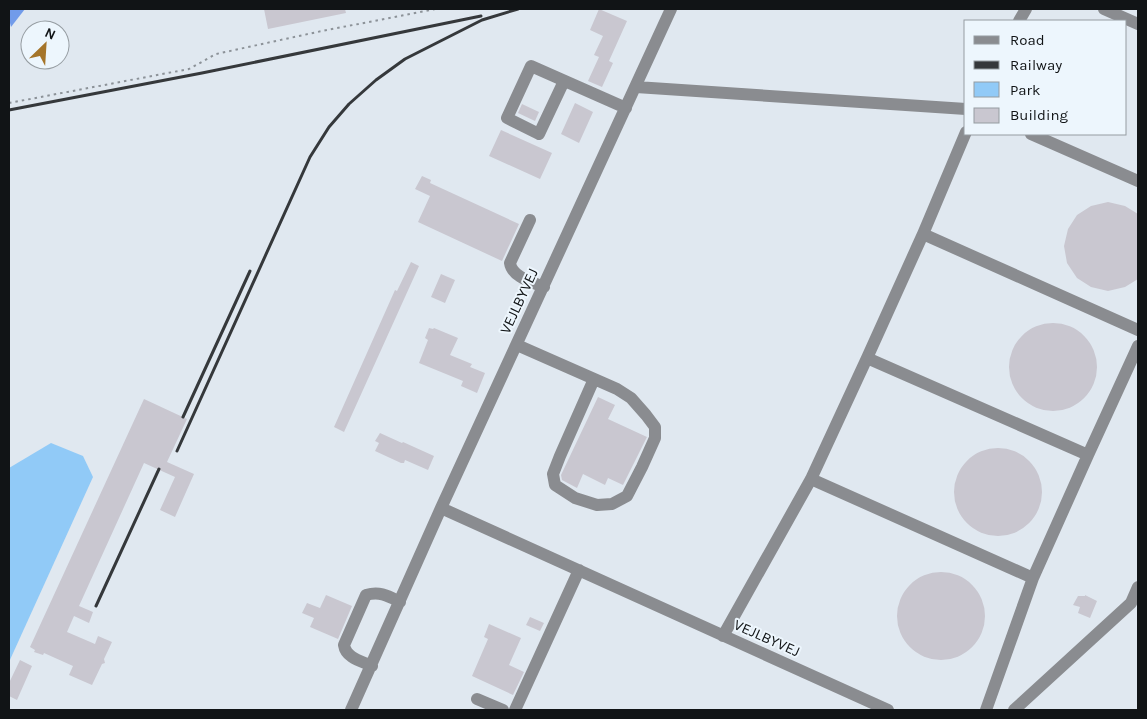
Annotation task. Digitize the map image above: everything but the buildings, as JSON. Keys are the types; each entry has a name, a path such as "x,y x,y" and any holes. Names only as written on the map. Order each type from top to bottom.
{"street":[{"name":"VEJLBYVEJ","path":"351,710 441,508 672,9"},
{"path":"1020,20 1026,9"},
{"path":"1104,9 1138,24"},
{"path":"564,80 539,134 507,118 531,66 564,80 626,108"},
{"path":"636,87 964,109"},
{"path":"723,636 811,479 868,358 965,135"},
{"path":"1033,135 1138,180"},
{"path":"530,220 510,263 511,269 516,274 544,287"},
{"path":"923,234 1138,330"},
{"path":"517,346 594,379 617,389 630,398 646,414 655,427 655,438 627,496 612,504 596,505 574,498 555,485 553,474 594,379"},
{"path":"986,710 1033,578 1138,346"},
{"path":"868,358 1088,455"},
{"path":"811,479 1033,578"},
{"name":"VEJLBYVEJ","path":"441,508 886,710"},
{"path":"515,710 578,570"},
{"path":"1014,710 1131,603 1138,587"},
{"path":"372,666 350,655 345,650 344,645 366,596 374,593 400,602"},
{"path":"477,699 503,710"}],"path":[{"path":"9,103 189,69 216,54 436,9"}],"green space":[{"path":"51,443 83,456 93,477 9,662 9,468"}],"shaded area":[{"path":"9,9 25,9 11,27 9,19"}],"railway":[{"path":"177,451 310,157 329,127 349,104 376,80 405,59 482,20 518,9"},
{"path":"9,110 481,16"},
{"path":"183,417 250,271"},
{"path":"96,606 159,469"}]}
